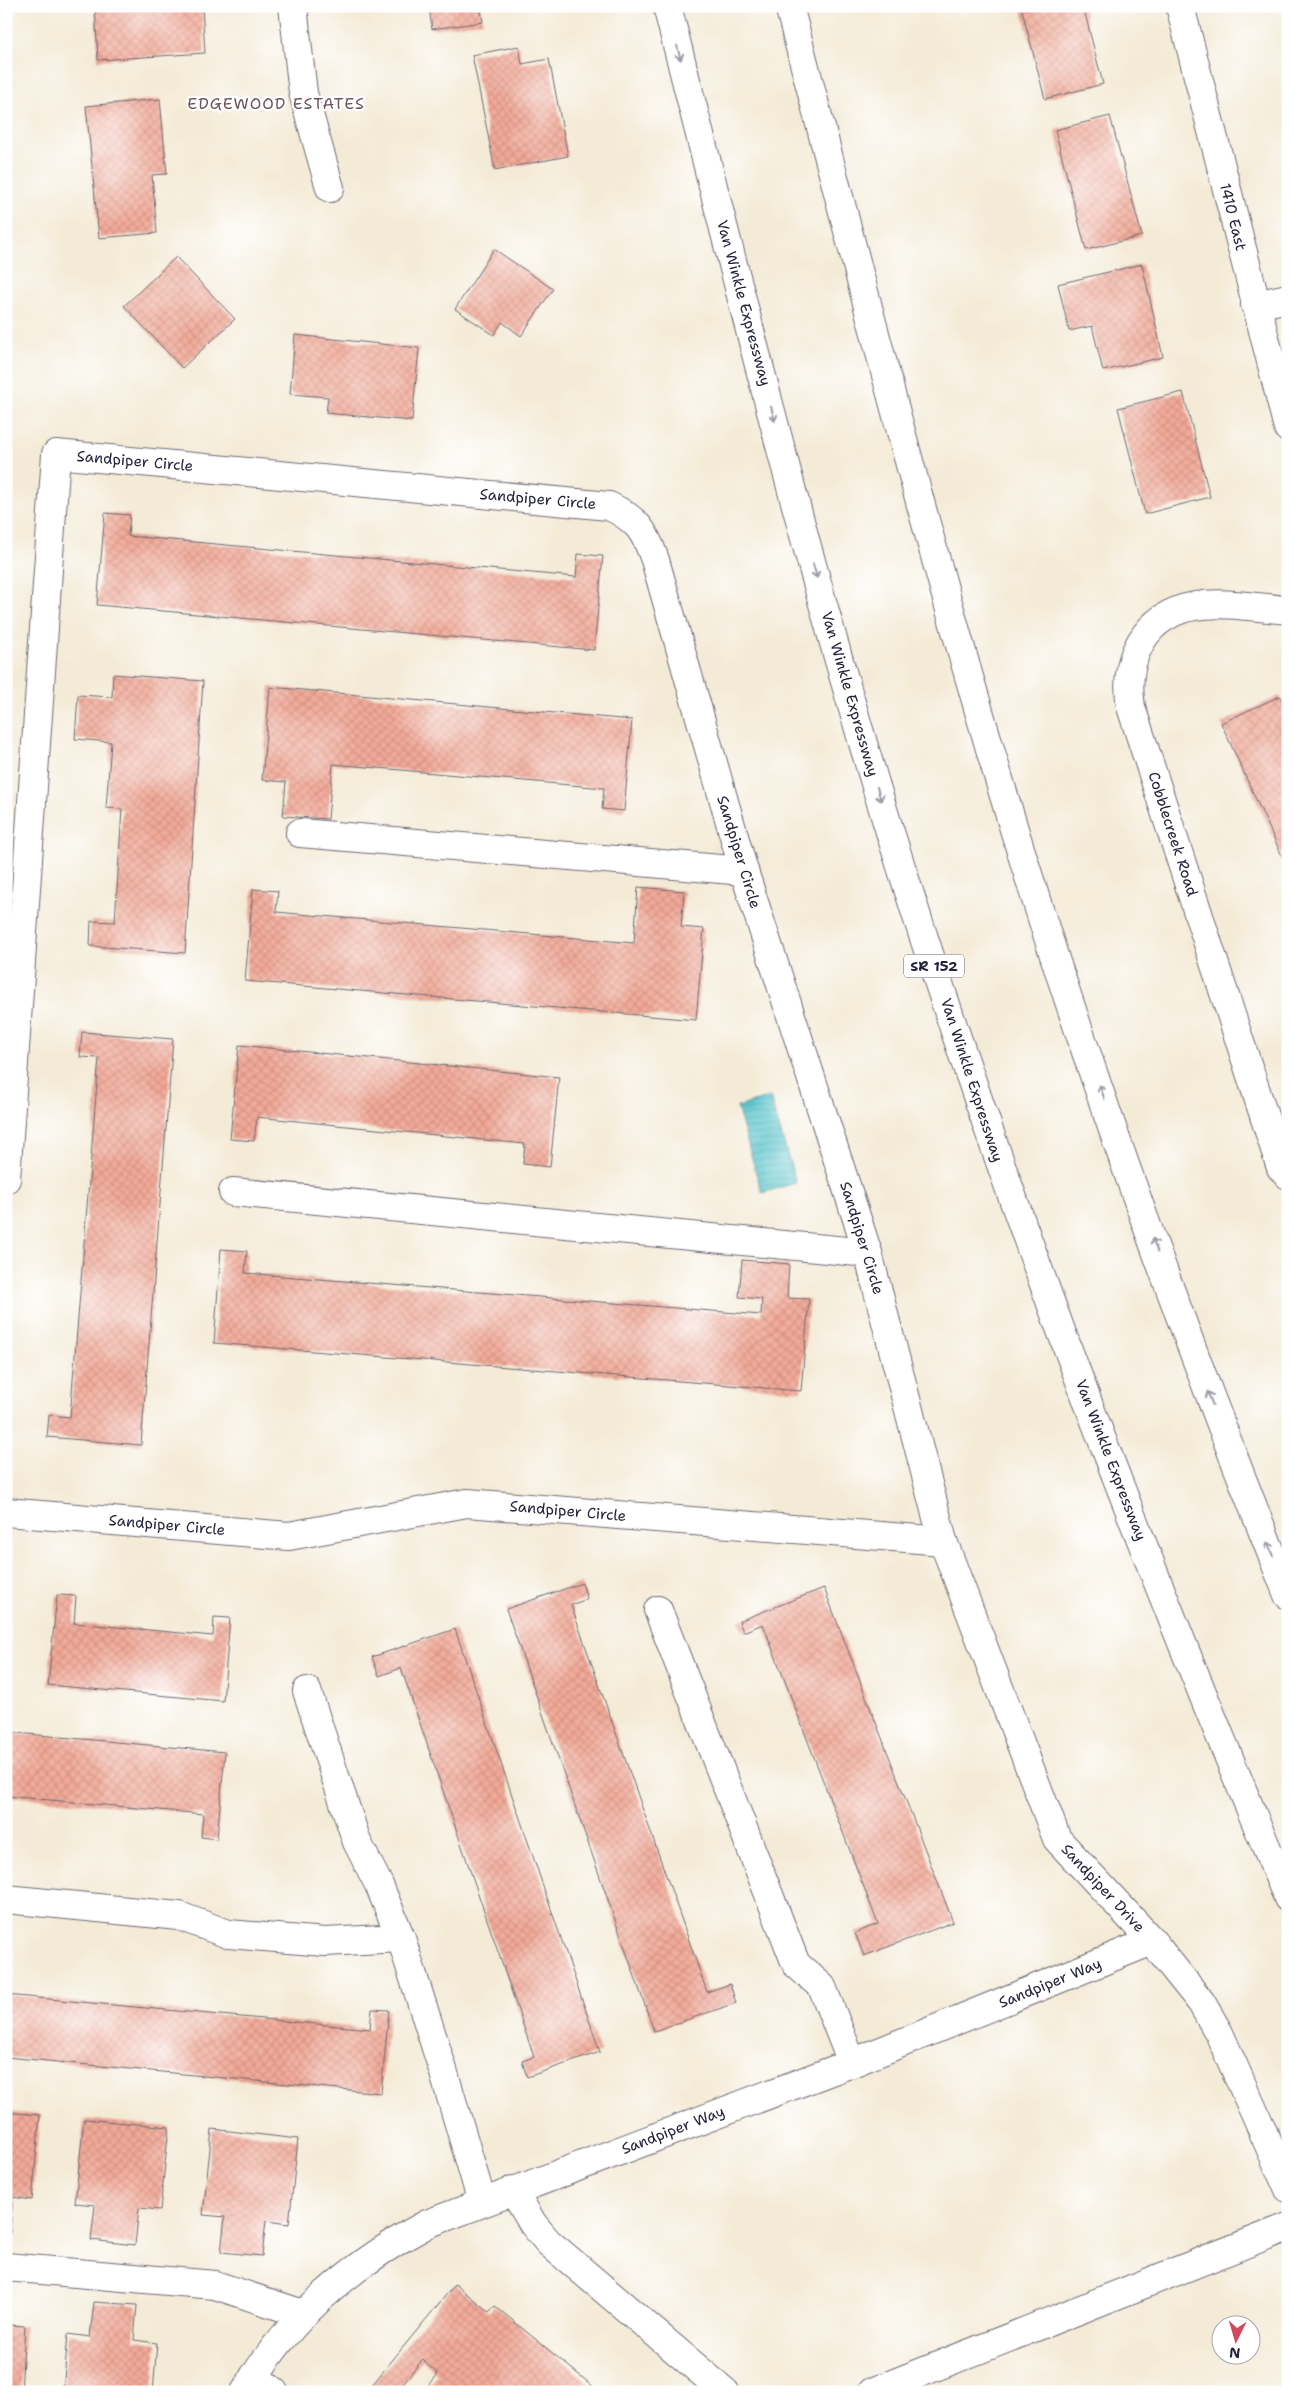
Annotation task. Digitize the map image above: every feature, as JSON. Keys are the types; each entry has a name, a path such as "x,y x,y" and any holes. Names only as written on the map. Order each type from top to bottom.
{"street":[{"path":"293,6 303,93 330,188"},
{"name":"Van Winkle Expressway","path":"667,6 796,505 886,817 983,1115 1100,1434 1209,1715 1288,1898"},
{"path":"789,6 928,533 992,755 1056,958 1134,1187 1219,1423 1288,1595"},
{"name":"1410 East","path":"1180,6 1288,428"},
{"path":"1255,304 1288,298"},
{"name":"Sandpiper Circle","path":"6,1179 56,454 609,506 627,514 640,527 655,560 744,871 868,1253 943,1541 467,1503 289,1536 6,1512"},
{"name":"Cobblecreek Road","path":"1288,610 1213,605 1179,611 1165,618 1144,637 1131,662 1129,676 1132,707 1281,1168 1288,1175"},
{"path":"300,833 744,871"},
{"path":"233,1192 868,1253"},
{"name":"Sandpiper Drive","path":"943,1541 1057,1838 1152,1941 1201,2002 1219,2033 1288,2188"},
{"path":"658,1610 796,1964 822,1987 852,2064"},
{"path":"307,1691 357,1842 379,1885 401,1938 482,2202"},
{"path":"6,1899 179,1916 228,1934 326,1942 401,1938"},
{"name":"Sandpiper Way","path":"257,2386 280,2339 303,2314 362,2262 427,2224 513,2190 852,2064 1152,1941"},
{"path":"513,2190 533,2224 548,2242 725,2392"},
{"path":"872,2392 1288,2227"},
{"path":"6,2267 215,2285 303,2314"}],"water":[{"path":"770,1097 796,1183 762,1193 737,1107"}],"building":[{"path":"95,6 202,6 205,53 98,60"},
{"path":"429,6 480,6 483,22 432,29"},
{"path":"1021,6 1083,6 1103,84 1045,99"},
{"path":"519,46 522,64 549,59 568,156 495,170 472,55"},
{"path":"160,99 167,174 152,175 157,233 99,238 86,106"},
{"path":"1110,116 1142,236 1086,250 1055,130"},
{"path":"494,249 553,289 521,336 502,322 494,335 455,309"},
{"path":"176,257 235,319 182,368 124,306"},
{"path":"1142,264 1163,357 1103,371 1092,326 1069,331 1058,284"},
{"path":"295,335 419,348 412,421 326,413 328,397 290,394"},
{"path":"1183,392 1210,497 1145,514 1118,408"},
{"path":"105,513 130,515 128,536 576,577 578,554 603,556 594,650 97,605"},
{"path":"113,674 203,681 185,953 90,946 91,921 115,922 122,809 106,808 111,742 75,739 78,695 112,697"},
{"path":"270,687 632,720 624,811 602,809 604,788 333,764 328,819 283,816 286,782 262,780"},
{"path":"1280,696 1286,709 1288,708 1288,869 1221,723"},
{"path":"638,887 684,891 681,927 704,929 696,1020 245,981 253,889 278,891 276,912 634,943"},
{"path":"82,1032 173,1039 141,1445 47,1437 49,1415 70,1417 99,1058 80,1057"},
{"path":"239,1045 559,1077 550,1167 523,1164 525,1144 257,1117 254,1141 230,1139"},
{"path":"221,1249 247,1251 245,1273 761,1315 762,1299 739,1297 742,1260 789,1264 787,1298 809,1299 801,1391 214,1343"},
{"path":"582,1583 587,1599 571,1605 707,1992 730,1984 736,2003 654,2031 506,1609"},
{"path":"824,1588 953,1922 864,1956 855,1933 878,1924 763,1624 743,1632 739,1621"},
{"path":"57,1595 76,1596 74,1623 213,1636 214,1617 230,1618 223,1701 48,1685"},
{"path":"455,1629 600,2052 527,2077 522,2061 534,2057 401,1668 379,1676 372,1657"},
{"path":"6,1732 225,1752 217,1839 201,1837 203,1814 6,1796"},
{"path":"6,1995 370,2029 372,2009 389,2010 381,2093 6,2057"},
{"path":"6,2112 40,2115 32,2200 13,2197 10,2233 6,2232"},
{"path":"84,2119 169,2127 160,2210 139,2208 135,2245 91,2240 95,2205 75,2203"},
{"path":"212,2129 298,2139 289,2224 266,2221 262,2256 221,2252 225,2217 203,2215"},
{"path":"455,2284 489,2312 495,2306 600,2392 432,2392 427,2388 438,2374 422,2360 396,2392 380,2392 372,2385"},
{"path":"6,2289 9,2289 8,2311 6,2311"},
{"path":"94,2302 137,2305 134,2340 157,2343 153,2392 63,2392 68,2334 90,2337"},
{"path":"6,2325 25,2326 21,2392 6,2392"}],"district":[{"name":"EDGEWOOD ESTATES","path":"276,103"}]}
